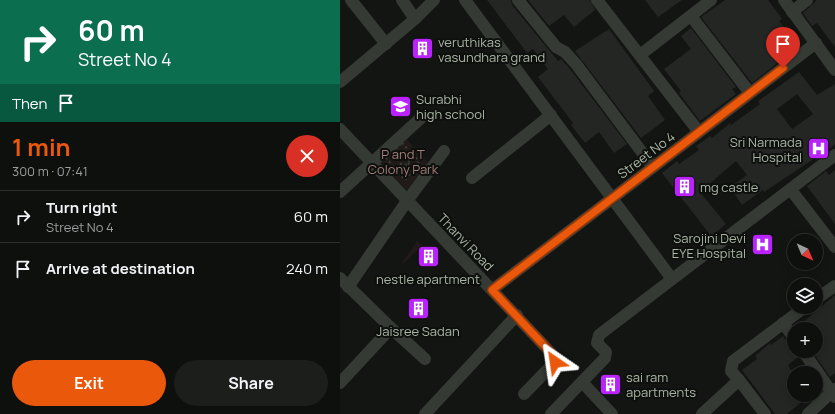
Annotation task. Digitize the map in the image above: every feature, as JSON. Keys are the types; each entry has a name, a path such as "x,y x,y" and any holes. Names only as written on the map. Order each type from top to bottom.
{"street":[{"path":"351,0 386,44"},
{"path":"402,0 415,18"},
{"path":"340,82 386,44 434,0"},
{"path":"465,0 672,279"},
{"path":"518,0 556,48 565,52 576,64 653,167"},
{"path":"597,0 699,132"},
{"path":"640,55 711,0"},
{"path":"784,0 835,70"},
{"path":"792,12 807,0"},
{"path":"691,16 750,93"},
{"name":"Street No 4","path":"492,290 816,43"},
{"path":"472,178 550,115"},
{"path":"340,192 422,117"},
{"name":"Thanvi Road","path":"340,130 517,315 554,356 555,362 524,394"},
{"path":"425,360 344,282 444,152"},
{"path":"551,414 606,355 606,352 597,343 599,335 835,155"},
{"path":"791,190 835,247"},
{"path":"823,294 835,286"},
{"path":"765,414 731,371 733,361 796,314"},
{"path":"425,414 517,315"},
{"path":"784,323 787,328"},
{"path":"340,382 391,328"},
{"path":"808,358 834,392 808,414"},
{"path":"702,414 738,380"},
{"path":"582,382 612,414"}],"path":[{"path":"401,143 418,161 415,170 404,180 387,157 401,143"},
{"path":"411,152 408,156 408,163 418,173"},
{"path":"408,156 403,155 399,160 403,165 408,163"}],"green space":[{"name":"P and T Colony Park","path":"405,137 429,164 409,193 379,160"},
{"path":"417,241 423,245 403,264 402,263"}],"building":[{"path":"487,0 511,0 512,5 558,61 561,59 570,69 627,144 614,153 599,132 585,143 571,125 573,123 538,77 548,69 533,49 527,53"},
{"path":"528,0 590,0 595,10 574,27 564,15 549,26"},
{"path":"645,0 682,0 658,17"},
{"path":"725,0 768,0 782,19 779,21 799,46 752,83 701,17"},
{"path":"817,0 835,0 835,47 817,23 812,26 803,13"},
{"path":"691,28 736,87 732,89 736,94 700,121 679,93 681,91 664,69 691,49 681,36"},
{"path":"609,29 654,91 648,96 665,120 641,138 575,51"},
{"path":"799,72 817,95 835,84 835,144 817,160 815,158 764,192 763,190 742,205 730,187 747,175 736,161 700,192 726,224 711,236 662,173 677,161 679,164 699,150 696,146 710,136 712,138 730,123 731,125 760,104 758,101","holes":["797,94 813,114 792,129 777,109"]},
{"path":"835,170 835,224 807,186 826,171 829,175"},
{"path":"835,295 835,373 830,377 817,358 823,358 823,322 803,322 813,314 823,314 823,305"},
{"path":"783,336 787,342 787,358 797,358 787,366 787,402 802,402 787,414 775,414 742,370 757,359 755,356 770,343 771,345"}],"place":[{"name":"veruthikas vasundhara grand","path":"423,49"},
{"name":"Surabhi high school","path":"400,106"},
{"name":"Sri Narmada Hospital","path":"818,149"},
{"name":"mg castle","path":"685,187"},
{"name":"Sarojini Devi EYE Hospital","path":"762,245"},
{"name":"nestle apartment","path":"428,257"},
{"name":"Jaisree Sadan","path":"418,309"},
{"name":"sai ram apartments","path":"610,384"}],"route":[{"path":"555,362 554,356 492,290 783,68"}]}
